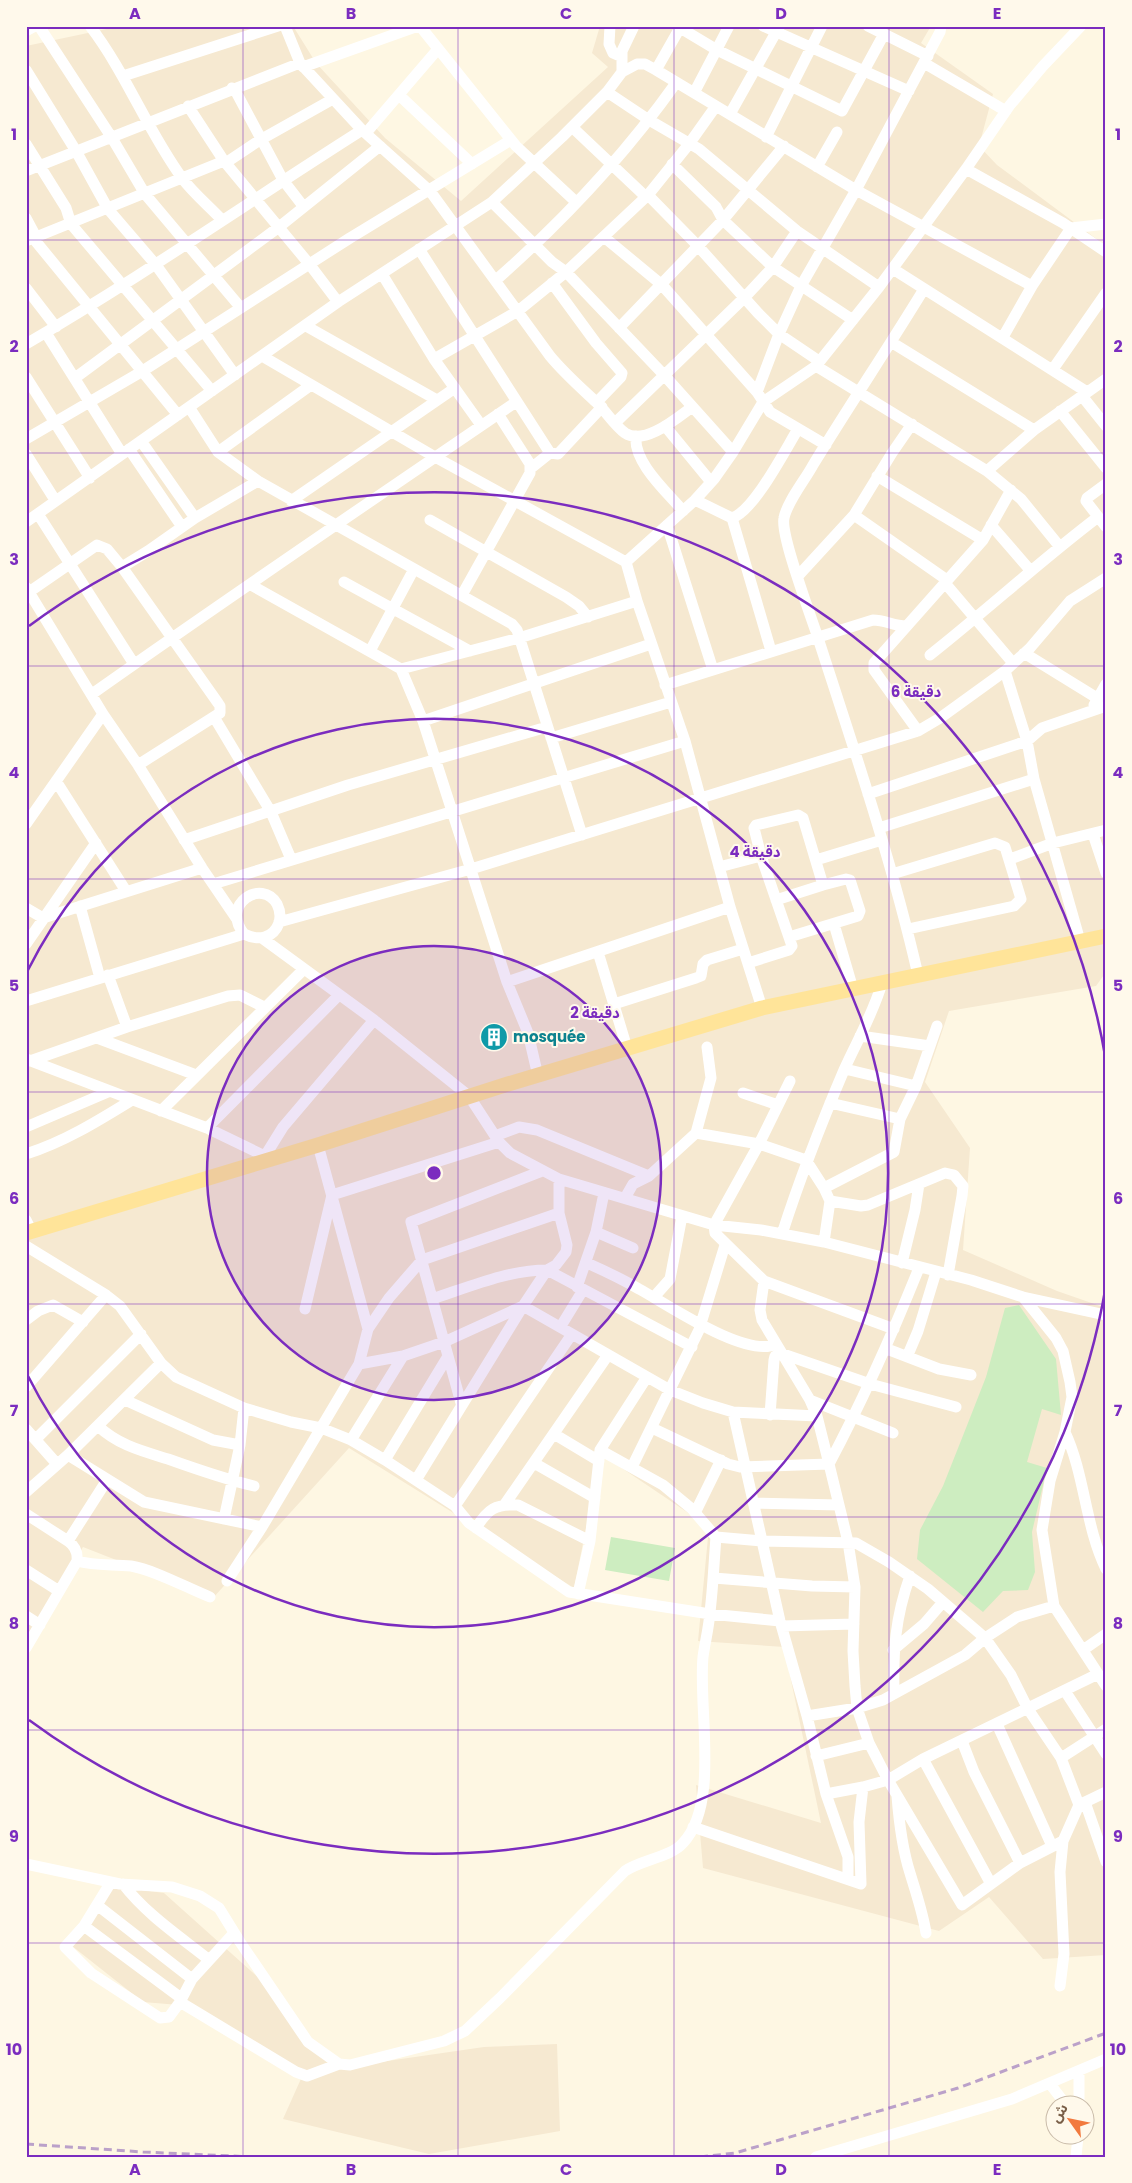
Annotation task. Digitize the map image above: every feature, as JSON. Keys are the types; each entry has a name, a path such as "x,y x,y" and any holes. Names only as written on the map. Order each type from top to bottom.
{"main road":[{"path":"28,1233 268,1158 318,1145 469,1096 762,1008 1106,936"}],"street":[{"path":"26,31 35,26"},
{"path":"39,26 112,138 145,194 241,308"},
{"path":"90,26 113,58 149,124 182,178 222,220"},
{"path":"123,76 278,26"},
{"path":"285,26 301,65 364,132 430,191 456,224 560,369 600,405 626,434 645,436 665,426 692,406"},
{"path":"26,171 149,124 232,88 419,26 511,140 533,164 576,202"},
{"path":"610,26 610,44 614,53 622,57"},
{"path":"622,72 622,51 634,26"},
{"path":"694,93 729,26"},
{"path":"763,26 778,30 810,48 909,92"},
{"path":"766,137 822,26"},
{"path":"868,26 926,59 1006,110"},
{"path":"626,562 694,500 711,482 733,452 760,397 779,334 801,286 824,248 909,92 940,32 941,26"},
{"path":"760,397 817,364 893,269 966,169 1006,110 1043,66 1081,26"},
{"path":"656,70 679,27 717,50 793,86 842,112 884,34"},
{"path":"730,114 778,30"},
{"path":"26,344 124,286 283,180 364,132 399,95 438,49"},
{"path":"26,522 338,302 492,202 607,92 622,72 638,64 645,64 656,70 856,190 1032,286"},
{"path":"26,70 76,151 108,209 156,265 235,375"},
{"path":"496,280 535,246 613,164 676,83"},
{"path":"232,88 235,90 283,180 303,206"},
{"path":"607,92 649,120 699,149 723,167 748,192 797,231 879,287"},
{"path":"399,95 472,164"},
{"path":"30,240 224,161 227,162 260,140 333,99"},
{"path":"188,106 224,161 338,302"},
{"path":"434,358 518,311 566,272 647,196 689,144 716,106"},
{"path":"572,127 647,196 697,246 745,297 758,314 779,334 817,364 860,393 987,471 1021,499 1060,547"},
{"path":"817,167 837,132"},
{"path":"26,439 141,372 511,140"},
{"path":"26,144 66,208 72,224 212,391"},
{"path":"75,378 279,227 380,146"},
{"path":"619,328 723,220 784,146"},
{"path":"672,164 716,207 723,220 773,266 853,320"},
{"path":"966,169 1071,228 1106,252"},
{"path":"492,202 535,246 566,272 664,375 733,452"},
{"path":"26,218 34,233 30,240"},
{"path":"1003,337 1032,286 1071,228 1106,224"},
{"path":"615,422 745,297 773,266 797,231"},
{"path":"604,237 662,285 760,397 770,412 826,445"},
{"path":"30,240 178,415"},
{"path":"419,249 550,453"},
{"path":"893,269 1053,369 1084,394 1106,426"},
{"path":"382,274 434,358 481,425"},
{"path":"530,469 550,453 558,454 600,405 622,373 596,343 552,283"},
{"path":"26,288 90,402 182,527"},
{"path":"918,975 908,929 879,828 798,576 783,521 790,505 826,445 924,289"},
{"path":"1053,369 1106,293"},
{"path":"306,326 437,400"},
{"path":"892,342 1034,430"},
{"path":"262,356 435,457 626,562 637,601 685,741 730,907 762,1008"},
{"path":"26,377 90,478"},
{"path":"987,471 1034,430 1106,379"},
{"path":"218,452 310,385"},
{"path":"291,501 455,388"},
{"path":"92,694 333,525 516,402"},
{"path":"189,407 218,452 258,481 333,525 512,624 519,638 582,835"},
{"path":"1060,411 1106,468"},
{"path":"462,595 530,473 530,464 498,414"},
{"path":"798,576 854,515 877,476 912,424"},
{"path":"665,426 711,482"},
{"path":"732,518 743,512 756,496 798,429"},
{"path":"636,436 636,448 640,459 683,511"},
{"path":"141,441 194,518"},
{"path":"26,454 55,500"},
{"path":"877,476 983,540"},
{"path":"122,567 194,518 258,481"},
{"path":"1106,484 1086,499 1106,527"},
{"path":"918,731 873,666 874,663 983,540 1011,490"},
{"path":"694,500 732,518 771,651"},
{"path":"38,514 134,664"},
{"path":"854,515 946,581 976,618 1009,667 1034,779 1054,843 1080,941"},
{"path":"930,655 976,618 1030,570 1098,517"},
{"path":"430,520 566,597 579,606 588,616"},
{"path":"667,525 713,670"},
{"path":"991,525 1030,570"},
{"path":"138,765 220,714 220,706 122,567 107,549 96,546 70,566 28,589 103,714 236,918"},
{"path":"370,651 414,569"},
{"path":"279,922 470,869 701,796 918,731 947,714 1009,667 1024,653 1070,600 1106,578"},
{"path":"344,582 470,651"},
{"path":"250,585 401,669 435,759 507,982 528,1033 538,1076"},
{"path":"401,669 519,638 637,601"},
{"path":"665,685 873,620 882,620 897,626 906,626"},
{"path":"422,721 652,644"},
{"path":"1024,653 1102,702"},
{"path":"868,794 1027,741 1042,728 1090,711 1102,702 1106,684"},
{"path":"184,840 348,785 435,759 671,702"},
{"path":"26,824 103,714"},
{"path":"214,717 271,812 291,858"},
{"path":"213,884 291,858 563,779 685,741"},
{"path":"879,828 1034,779"},
{"path":"56,781 126,891"},
{"path":"748,963 790,950 792,946 761,856 754,828 756,825 798,815 803,818 823,885"},
{"path":"1010,859 1054,843 1106,830"},
{"path":"1093,834 1106,873"},
{"path":"816,860 882,840"},
{"path":"26,944 96,843"},
{"path":"892,874 995,843 1005,847 1010,859 1021,899 1014,906 908,929"},
{"path":"719,867 761,856"},
{"path":"26,908 43,918 202,868"},
{"path":"776,900 848,879 860,912 857,917 789,937"},
{"path":"250,895 268,896 280,910 279,922 271,935 253,938 244,934 238,927 236,918 237,908 242,900 250,895"},
{"path":"80,906 104,976 127,1027"},
{"path":"507,982 730,907"},
{"path":"834,924 852,989"},
{"path":"26,1001 244,934"},
{"path":"262,938 374,1020 469,1096 497,1139 510,1153 559,1180 714,1225 824,1242 1024,1297 1106,1315"},
{"path":"614,1004 701,976 703,964 707,960 743,949"},
{"path":"598,952 627,1048"},
{"path":"161,1111 304,969"},
{"path":"782,1234 806,1160 844,1069 871,1016 882,983"},
{"path":"28,1060 228,996 240,995 264,1007"},
{"path":"206,1128 338,995"},
{"path":"28,1060 206,1128 268,1158 283,1127 374,1020"},
{"path":"824,1188 894,1152 900,1119 916,1086 937,1026"},
{"path":"860,1036 930,1046"},
{"path":"97,1038 196,1075"},
{"path":"625,1198 632,1184 649,1176 696,1133 712,1078 707,1047"},
{"path":"844,1069 916,1086"},
{"path":"790,1081 759,1144 714,1225 715,1233 725,1245 764,1281 894,1329"},
{"path":"26,1127 108,1092"},
{"path":"743,1093 778,1105"},
{"path":"27,1153 47,1148 82,1130 132,1100"},
{"path":"830,1103 900,1119"},
{"path":"332,1195 497,1139 519,1127 537,1130 649,1176"},
{"path":"696,1133 759,1144 806,1160 830,1201 824,1242"},
{"path":"318,1145 368,1329"},
{"path":"461,1403 410,1222 542,1171"},
{"path":"830,1201 861,1206 868,1205 945,1174 954,1176 963,1186 948,1275"},
{"path":"416,1480 461,1403 523,1306 547,1270 556,1265 566,1252 567,1245 559,1213 559,1180"},
{"path":"902,1264 919,1184"},
{"path":"561,1326 580,1289 596,1232 604,1193"},
{"path":"305,1309 332,1195"},
{"path":"227,1581 262,1528 359,1364 368,1329 395,1291 422,1260 559,1213"},
{"path":"654,1297 670,1279 682,1216"},
{"path":"596,1232 633,1248"},
{"path":"28,1233 120,1306 161,1363 187,1383 244,1408 290,1422 321,1428 350,1440 385,1460 455,1506 469,1523 569,1592 781,1624 854,1624"},
{"path":"632,1467 692,1347 725,1245"},
{"path":"587,1263 654,1297 700,1326 759,1347 779,1349 870,1384 956,1407"},
{"path":"829,1464 854,1418 887,1349 919,1268"},
{"path":"432,1299 506,1275 532,1270 547,1270 692,1347"},
{"path":"907,1356 918,1331 936,1272"},
{"path":"764,1281 760,1310 762,1320 810,1400 817,1416 829,1464 848,1542 855,1588 853,1662 857,1708 869,1743 888,1780 962,1906 1020,1863 1063,1841"},
{"path":"26,1387 106,1295"},
{"path":"826,1794 888,1780 923,1759 1065,1691 1103,1681 1066,1628 1054,1606 1042,1530 1050,1481 1065,1432 1072,1397 1063,1351 1056,1338 1024,1297"},
{"path":"26,1320 38,1311 53,1305 83,1322"},
{"path":"359,1364 402,1356 444,1342 523,1306"},
{"path":"523,1306 670,1390 703,1403 733,1412 817,1416"},
{"path":"36,1439 141,1334"},
{"path":"455,1506 572,1334"},
{"path":"770,1415 774,1360 779,1349"},
{"path":"887,1349 939,1369 971,1375"},
{"path":"506,1504 608,1355"},
{"path":"350,1440 402,1356"},
{"path":"385,1460 448,1356"},
{"path":"26,1492 68,1456 161,1363"},
{"path":"578,1594 590,1541 599,1455 647,1377"},
{"path":"125,1400 213,1440 240,1445"},
{"path":"810,1400 893,1434"},
{"path":"224,1519 240,1445 244,1408"},
{"path":"733,1412 781,1624 807,1716 826,1794 848,1857 848,1879"},
{"path":"98,1426 107,1435 122,1444 232,1481 254,1486"},
{"path":"652,1428 740,1467 829,1464"},
{"path":"26,1429 57,1464"},
{"path":"1065,1432 1074,1452 1085,1504 1106,1569"},
{"path":"554,1434 599,1455 632,1467 662,1485 695,1513 716,1536 762,1541 848,1542 864,1546 910,1576 985,1638 1011,1674 1028,1709 1060,1758 1082,1804 1106,1862"},
{"path":"68,1456 144,1502 262,1528"},
{"path":"695,1513 721,1460"},
{"path":"534,1463 595,1498"},
{"path":"68,1540 107,1480"},
{"path":"755,1503 839,1505"},
{"path":"476,1528 485,1513 506,1504 518,1505 590,1541"},
{"path":"26,1514 68,1540 74,1546 77,1554 77,1561 26,1648"},
{"path":"84,1926 181,2000 296,2072 307,2076 339,2064 350,2065 444,2041 465,2031 625,1870 644,1861 669,1853 683,1844 693,1827 702,1800 704,1765 703,1659 714,1578 716,1536"},
{"path":"77,1561 90,1565 132,1566 165,1577 210,1597"},
{"path":"26,1570 59,1591"},
{"path":"894,1694 893,1650 904,1595 910,1576"},
{"path":"714,1578 855,1588"},
{"path":"893,1650 924,1624 943,1602"},
{"path":"807,1716 857,1708 883,1700 966,1655 985,1638 1017,1617 1054,1606"},
{"path":"26,1616 40,1625"},
{"path":"1083,1650 1106,1634"},
{"path":"1065,1691 1106,1754"},
{"path":"998,1724 1052,1846"},
{"path":"1060,1758 1106,1729"},
{"path":"962,1740 974,1772 1020,1863"},
{"path":"816,1756 869,1743"},
{"path":"923,1759 991,1884"},
{"path":"693,1827 861,1884 859,1822 863,1787"},
{"path":"1060,1986 1064,1954 1060,1872 1063,1841 1082,1804 1106,1792"},
{"path":"897,1794 904,1847 923,1915 926,1933"},
{"path":"26,1864 123,1884 172,1887 200,1896 219,1908 308,2042 339,2064"},
{"path":"111,1882 84,1926 65,1947 91,1973 160,2018 169,2017 192,1979 234,1932"},
{"path":"123,1884 156,1917 208,1959"},
{"path":"96,1905 192,1979"},
{"path":"816,2157 1012,2099 1106,2059"},
{"path":"1079,2072 1079,2096"},
{"path":"1050,2084 1059,2096"}],"shaded area":[{"path":"121,26 293,26 316,63 385,138 461,201 608,67 592,53 600,26 931,26 921,43 993,94 979,146 997,165 1106,246 1106,972 1096,986 949,1011 925,1082 970,1148 963,1250 1057,1291 1106,1308 1106,1955 1043,1959 989,1897 939,1931 703,1868 696,1785 821,1823 784,1647 698,1641 709,1527 601,1454 574,1588 349,1448 213,1598 83,1547 26,1637 26,46"},
{"path":"112,1886 164,1893 261,1980 332,2069 484,2047 557,2044 560,2131 429,2154 283,2119 304,2072 191,2006 143,2002 72,1946"}],"green space":[{"path":"1019,1305 1056,1359 1061,1415 1042,1409 1027,1462 1047,1468 1032,1532 1035,1572 1028,1590 1003,1591 983,1612 917,1559 920,1530 943,1486 986,1377 1005,1308"},
{"path":"611,1537 675,1548 669,1581 605,1570"}],"railway":[{"path":"700,2157 735,2153 958,2088 1106,2033"},
{"path":"26,2144 255,2157"}],"place":[{"name":"mosquée","path":"494,1037"}]}
